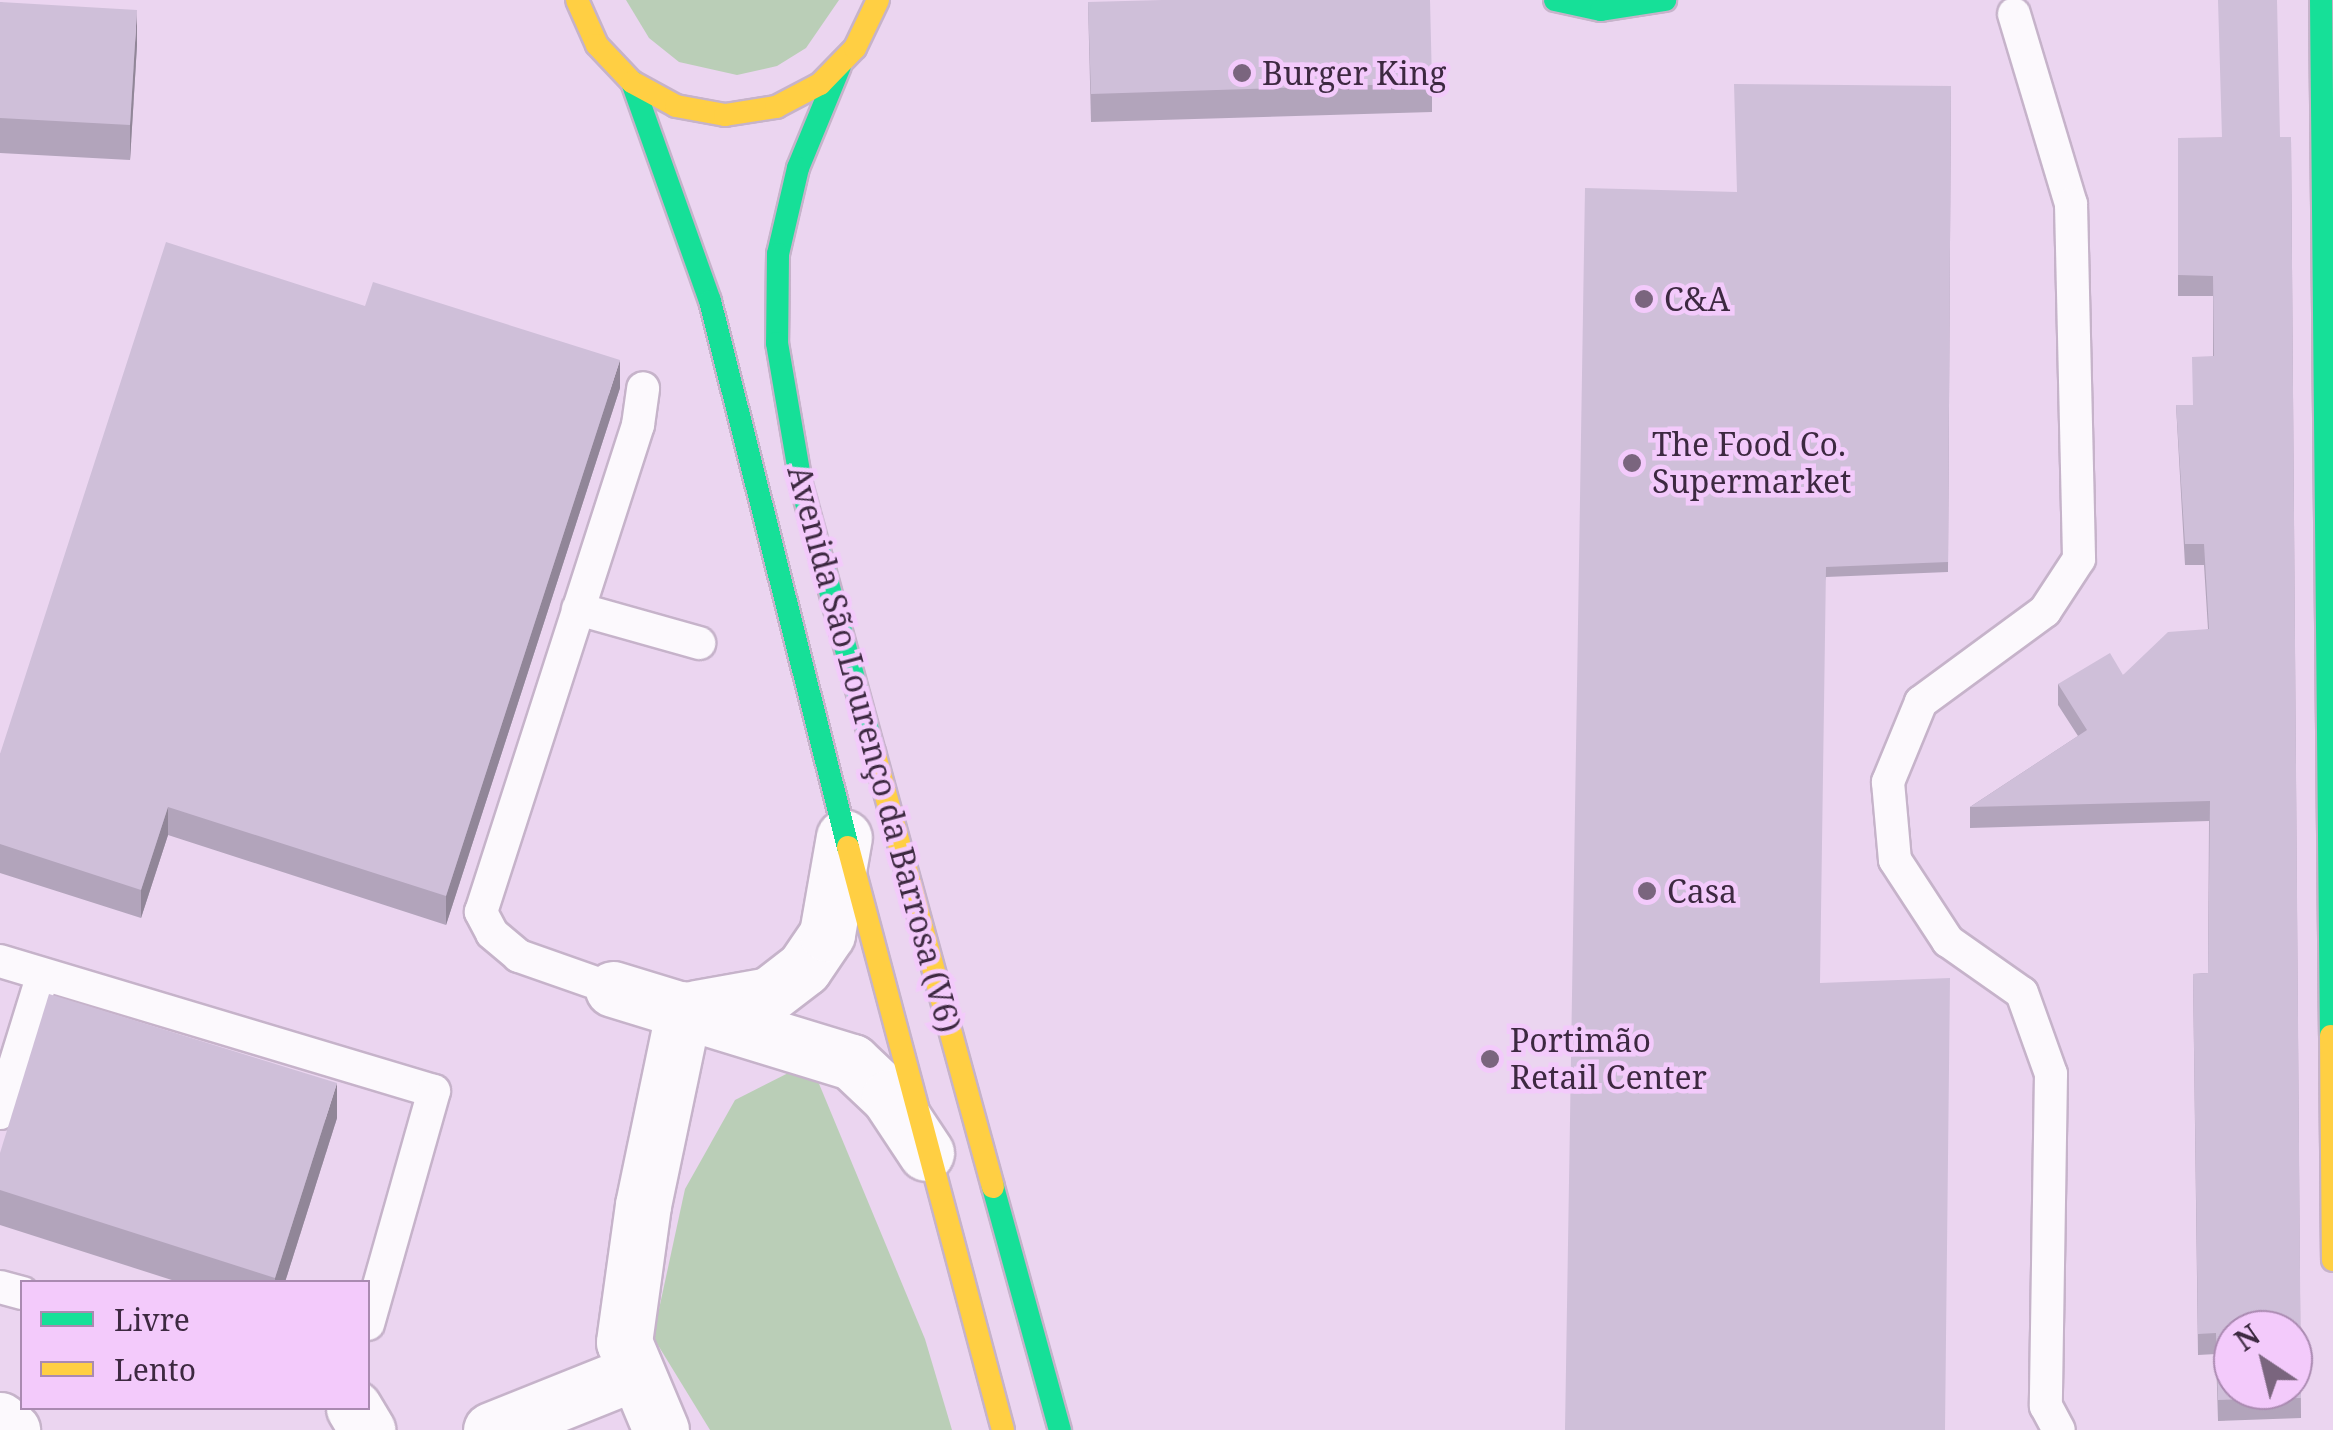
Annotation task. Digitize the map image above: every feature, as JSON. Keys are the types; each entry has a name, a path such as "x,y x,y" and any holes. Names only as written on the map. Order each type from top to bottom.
{"main road":[{"path":"556,0 581,10 604,55 632,82 692,111 742,114 791,101 840,66 882,9"},
{"path":"1556,0 1602,10 1665,0"},
{"path":"2322,0 2333,1260"},
{"name":"Avenida São Lourenço da Barrosa (V6)","path":"840,66 790,202 778,254 776,343 802,484 1060,1430"},
{"name":"Avenida São Lourenço da Barrosa (V6)","path":"632,82 710,301 844,837 1003,1430"}],"street":[{"path":"684,1009 768,995 804,968 826,934 844,837"},
{"path":"613,989 852,1062 888,1097 927,1156"},
{"path":"661,1430 624,1342 643,1205 684,1009"},
{"path":"491,1430 636,1372"},
{"path":"0,1420 12,1430"}],"lane":[{"path":"2009,5 2071,204 2079,560 2046,611 1921,702 1888,782 1896,860 1948,941 2022,993 2051,1074 2046,1406 2059,1430"},
{"path":"613,989 519,956 492,933 481,912 638,424 643,388"},
{"path":"578,609 698,643"},
{"path":"0,961 434,1091 370,1317"},
{"path":"0,1113 44,974"}],"green space":[{"path":"626,0 839,0 806,48 777,66 737,75 679,62 649,38"},
{"path":"810,1062 925,1339 952,1430 710,1430 653,1337 685,1189 735,1100"}],"building":[{"path":"1430,0 1432,83 1091,94 1088,2"},
{"path":"2218,0 2277,0 2280,137 2291,137 2300,1310 2213,1310 2213,1333 2198,1334 2193,974 2208,973 2210,801 1970,807 2087,730 2058,684 2110,653 2123,675 2168,632 2209,629 2204,544 2185,544 2176,405 2193,405 2192,357 2214,356 2213,276 2178,275 2178,138 2222,138"},
{"path":"0,2 137,10 130,125 0,118"},
{"path":"1734,84 1951,86 1948,562 1826,567 1820,983 1950,978 1945,1430 1565,1430 1585,188 1737,192"},
{"path":"166,242 365,306 373,282 620,360 446,896 168,807 141,890 0,844 0,754"},
{"path":"49,994 337,1083 275,1278 0,1190 0,1153"}],"traffic: fast":[{"path":"1555,0 1601,10 1665,0"},
{"path":"2321,0 2331,1036"},
{"path":"840,66 798,168 778,254 777,343 801,484 874,752"},
{"path":"632,82 710,301 848,847"},
{"path":"993,1187 1060,1430"}],"traffic: slow":[{"path":"577,0 597,45 632,82 676,106 725,115 776,107 820,84 855,48 878,0"},
{"path":"874,752 993,1187"},
{"path":"848,847 1003,1430"},
{"path":"2331,1036 2333,1260"}],"place":[{"name":"Burger King","path":"1242,73"},
{"name":"C&A","path":"1644,299"},
{"name":"The Food Co. Supermarket","path":"1632,463"},
{"name":"Casa","path":"1647,891"},
{"name":"Portimão Retail Center","path":"1490,1059"}]}
